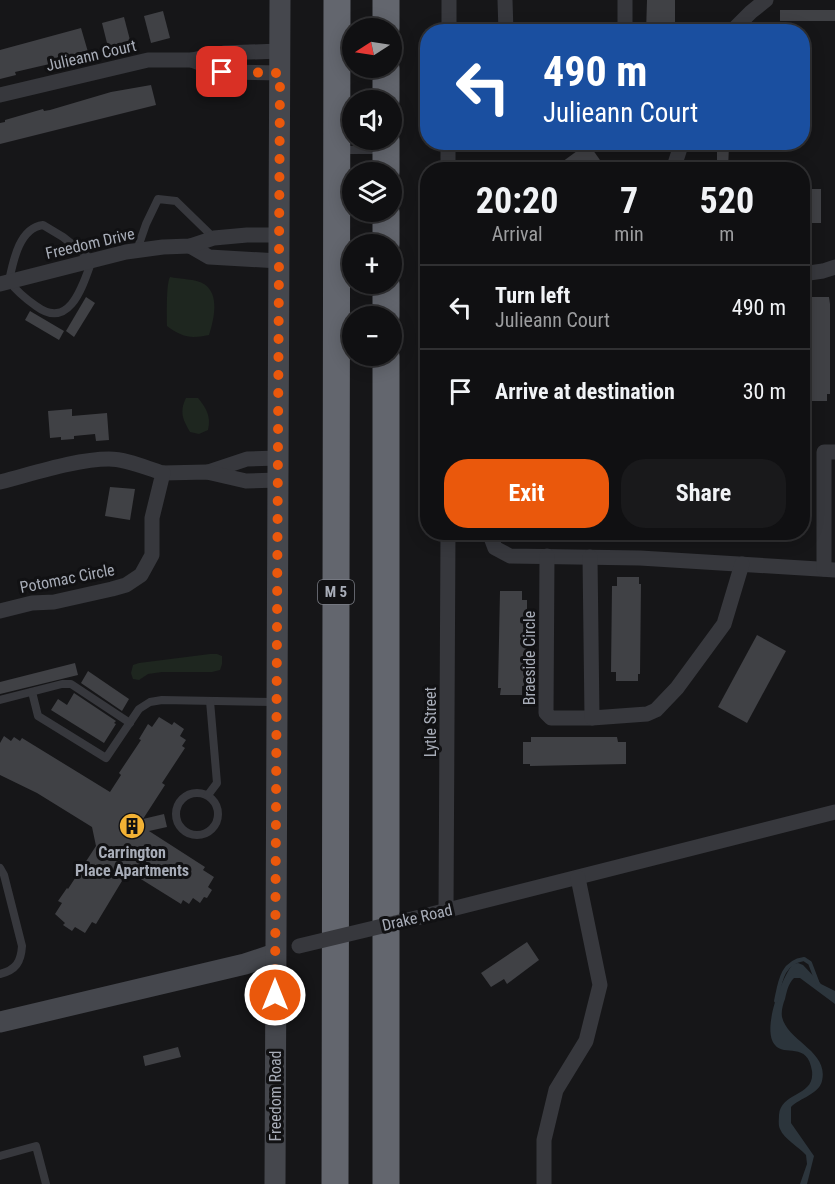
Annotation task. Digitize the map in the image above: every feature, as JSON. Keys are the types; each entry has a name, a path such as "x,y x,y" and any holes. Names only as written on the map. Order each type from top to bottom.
{"highway":[{"name":"M 5","path":"335,1184 337,0"},
{"path":"386,0 386,18"},
{"path":"386,366 386,1184"}],"street":[{"name":"Freedom Road","path":"275,1184 280,0"},
{"path":"448,24 449,0"},
{"path":"505,0 506,24"},
{"path":"625,0 625,24"},
{"path":"740,24 766,0"},
{"name":"Julieann Court","path":"0,95 148,60 192,60 224,53 280,51"},
{"name":"Julieann Court","path":"192,60 222,72 280,73"},
{"name":"Freedom Drive","path":"4,282 137,250 190,246 214,238 279,235"},
{"name":"Freedom Drive","path":"190,246 209,257 279,261"},
{"path":"810,273 835,267"},
{"path":"491,540 500,553 510,556 590,556 830,569 824,452 835,452"},
{"path":"207,472 247,459 278,458"},
{"path":"0,483 79,463 111,459 133,463 163,473 207,472 246,481 278,480"},
{"name":"Potomac Circle","path":"0,611 32,603 54,602 119,587 141,575 152,555 152,518 163,473"},
{"name":"Lytle Street","path":"446,911 448,540"},
{"name":"Braeside Circle","path":"547,556 546,713 551,718 647,714 656,710 677,688 724,624 742,564"},
{"path":"590,556 592,718"},
{"name":"Drake Road","path":"0,1022 245,964 299,946 835,812"},
{"path":"544,1184 544,1140 556,1090 586,1041 600,985 578,878"}],"lane":[{"path":"337,150 386,154"},
{"path":"137,250 158,199 176,201 214,238"},
{"path":"43,225 50,229 92,260 83,285 70,307 61,313 53,315 45,312 4,282 19,247 30,230 36,226 43,225"},
{"path":"0,700 62,684 71,684 130,723"},
{"path":"32,692 38,716 106,758 139,709 150,702 162,700 276,702"},
{"path":"208,795 217,783 210,701"},
{"path":"200,792 208,795 218,809 218,817 210,831 202,835 194,835 179,827 176,819 178,802 184,796 192,793 200,792"},
{"path":"0,868 4,875 22,946 17,966 0,974"},
{"path":"0,1156 36,1146 46,1184"}],"shaded area":[{"path":"170,277 197,281 209,288 214,308 209,335 186,336 167,326 167,293"},
{"path":"186,398 198,398 204,406 209,417 208,430 199,434 190,432 183,416"},
{"path":"210,654 222,656 220,670 162,672 148,674 139,680 133,679 131,673 133,665 139,663"},
{"path":"793,964 803,965 821,984 835,991 835,1004 800,978 794,978 788,988 782,1010 786,1026 814,1054 823,1071 822,1081 817,1089 791,1107 791,1123 814,1156 807,1184 800,1184 807,1164 806,1155 782,1133 779,1126 779,1115 785,1102 803,1090 812,1079 810,1062 801,1053 784,1050 775,1045 771,1038 770,1028 779,991 788,971"}],"building":[{"path":"647,0 675,0 675,24 646,24"},
{"path":"780,10 835,10 835,21 780,21"},
{"path":"163,11 170,38 151,43 144,16"},
{"path":"124,17 131,44 108,47 102,23"},
{"path":"81,28 88,52 84,53 84,56 15,72 16,75 0,79 0,50"},
{"path":"151,85 156,105 0,144 0,123 5,120 43,109 44,111 50,110 111,92"},
{"path":"578,150 593,150 601,162 562,162"},
{"path":"717,150 729,150 728,162 717,162"},
{"path":"810,189 821,189 821,223 810,223"},
{"path":"86,297 95,303 74,337 66,331"},
{"path":"810,297 829,297 830,394 827,394 827,401 810,401"},
{"path":"30,311 64,331 59,340 25,320"},
{"path":"72,409 72,416 107,413 109,440 96,441 95,434 74,436 74,439 50,438 48,411"},
{"path":"110,487 135,489 130,520 105,516"},
{"path":"617,577 639,577 639,584 641,584 638,681 616,681 616,672 611,672 612,586 617,586"},
{"path":"500,591 522,591 522,600 527,600 527,686 522,686 522,695 500,695 501,688 498,688"},
{"path":"757,635 786,651 747,723 718,707"},
{"path":"75,663 78,675 0,694 0,682"},
{"path":"88,671 129,699 122,711 81,683"},
{"path":"74,693 116,721 104,743 51,710 58,699 67,705"},
{"name":"Carrington Place Apartments","path":"159,717 172,725 174,722 184,729 180,736 186,740 182,746 185,748 162,783 165,785 143,819 164,814 167,827 149,831 205,867 203,870 214,877 208,887 212,890 200,903 193,898 189,904 183,900 181,904 128,871 96,924 92,922 85,933 75,927 72,931 63,925 65,923 55,914 62,903 58,901 96,846 92,827 37,793 0,775 0,743 4,736 11,741 14,737 20,741 22,738 110,792 148,724 152,727"},
{"path":"531,737 617,737 618,742 626,742 626,764 530,766 530,764 523,764 523,742 531,742"},
{"path":"527,942 539,960 507,984 504,979 491,987 481,973"},
{"path":"178,1047 181,1057 145,1066 143,1056"}],"waterway":[{"path":"776,1001 783,974 791,964 797,961 804,959 810,963 818,984"}],"place":[{"name":"Carrington Place Apartments","path":"132,826"}],"route":[{"path":"222,72 280,73 275,995"}]}
